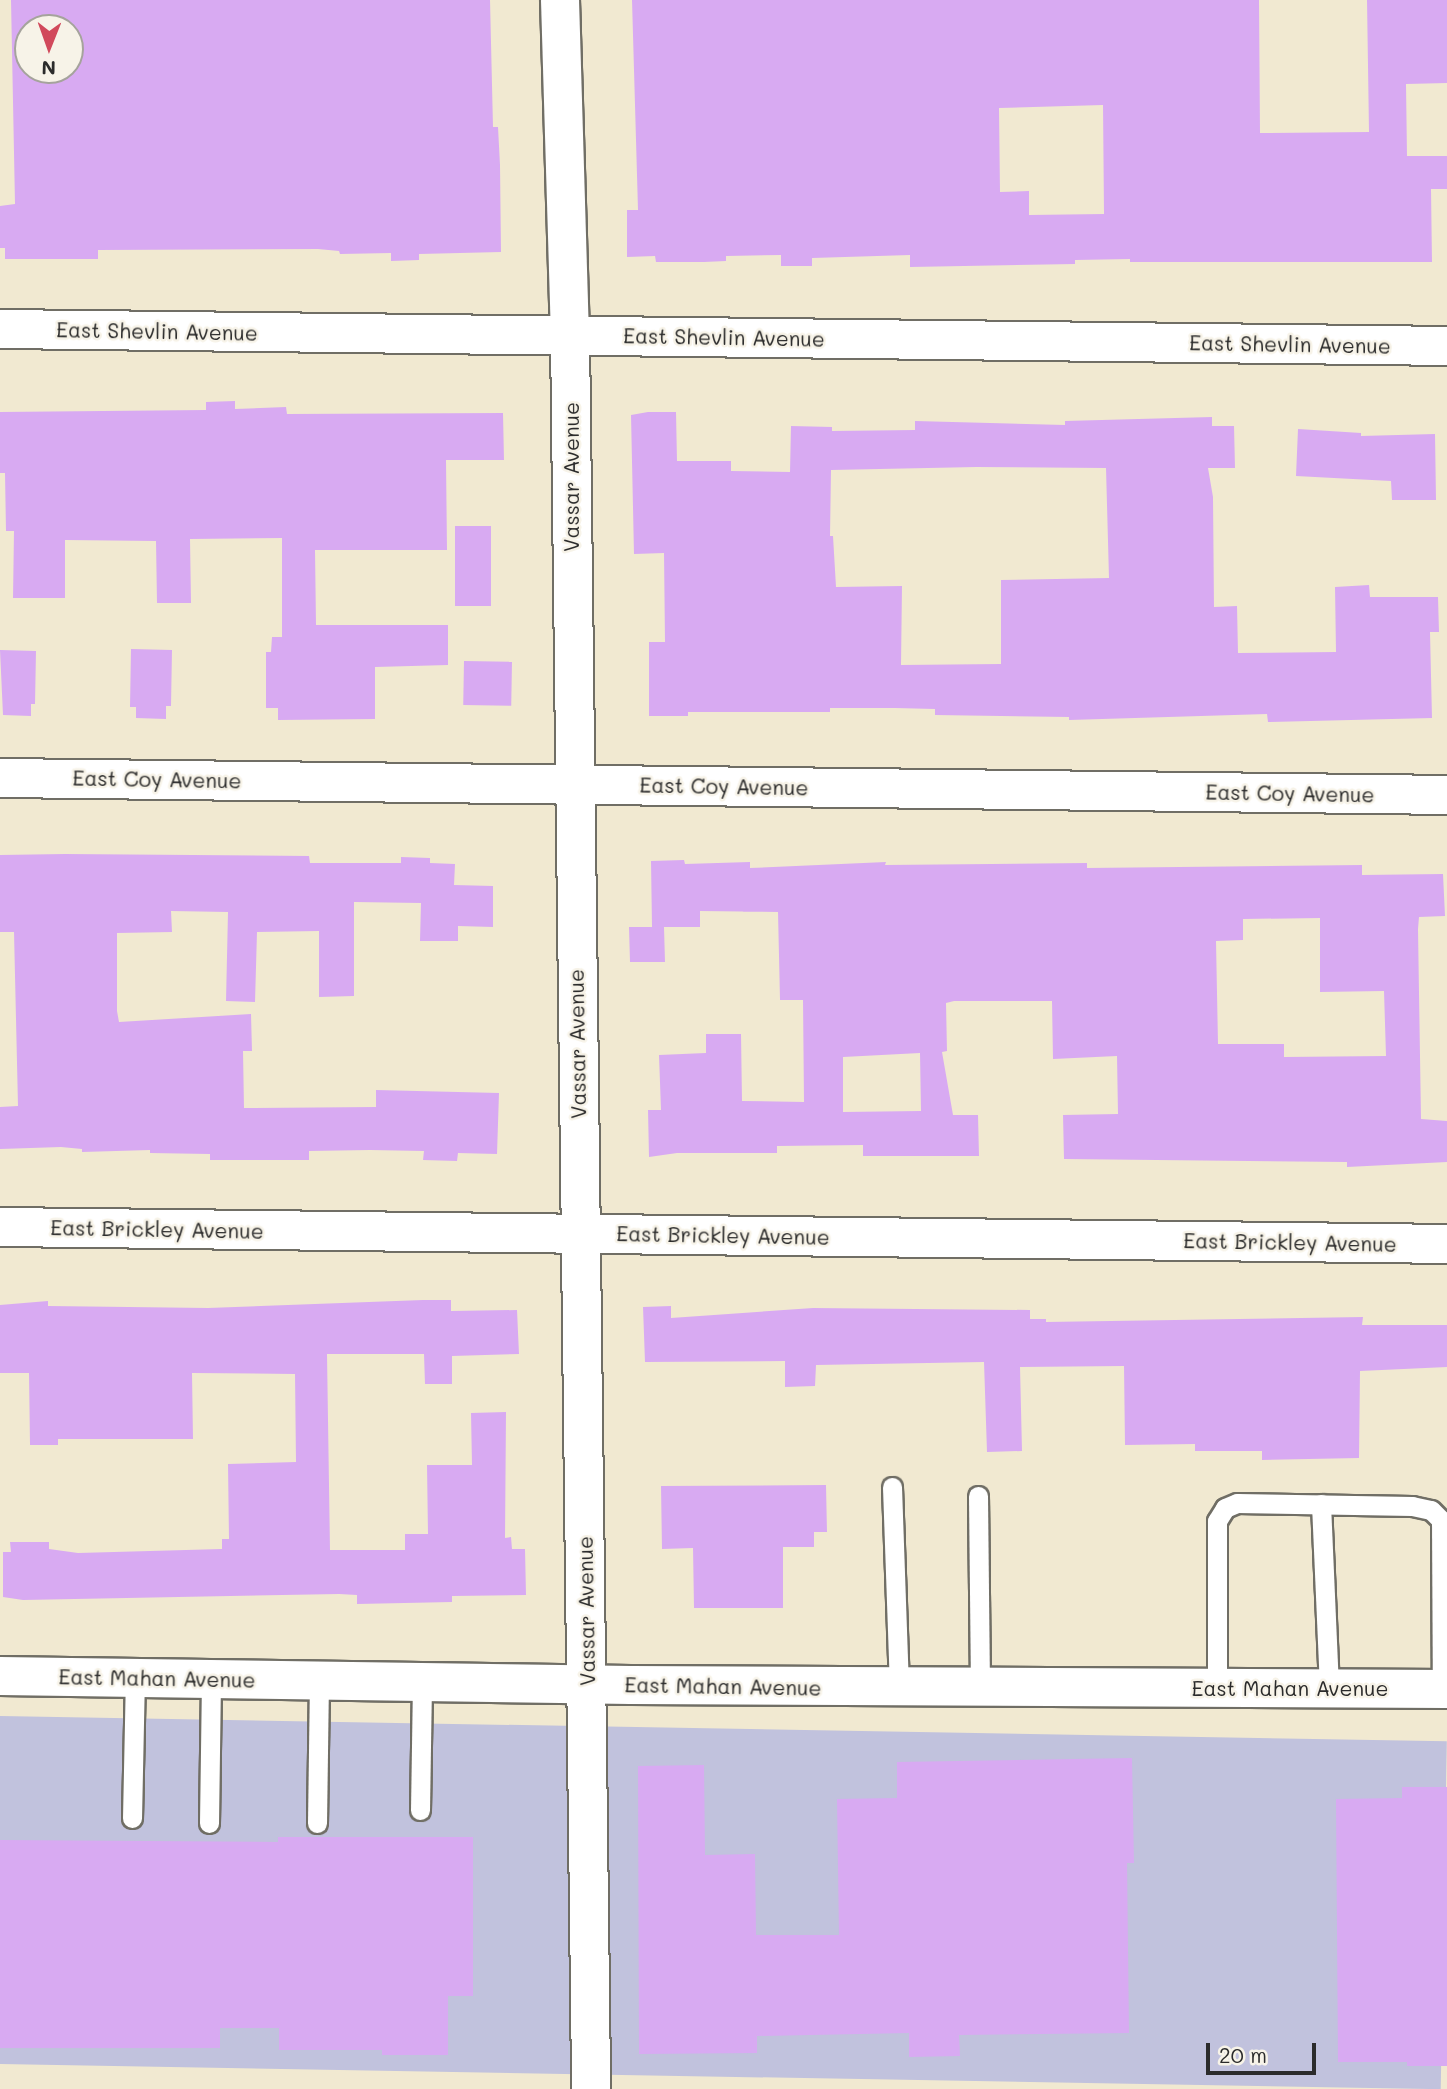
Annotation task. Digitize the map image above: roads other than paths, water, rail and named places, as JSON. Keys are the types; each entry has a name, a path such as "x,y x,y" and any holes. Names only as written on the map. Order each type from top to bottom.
{"street":[{"name":"Vassar Avenue","path":"560,0 570,335 591,2089"},
{"name":"East Shevlin Avenue","path":"0,329 1447,346"},
{"name":"East Coy Avenue","path":"0,778 1447,794"},
{"name":"East Brickley Avenue","path":"0,1227 1447,1244"},
{"name":"East Mahan Avenue","path":"0,1676 981,1688 1445,1689"}],"lane":[{"path":"892,1487 899,1687"},
{"path":"978,1496 981,1688"},
{"path":"1217,1688 1217,1521 1225,1508 1237,1503 1412,1506 1432,1510 1441,1520 1445,1689"},
{"path":"1321,1504 1329,1689"},
{"path":"132,1818 135,1677"},
{"path":"209,1824 211,1678"},
{"path":"317,1823 319,1681"},
{"path":"420,1810 422,1681"}]}
